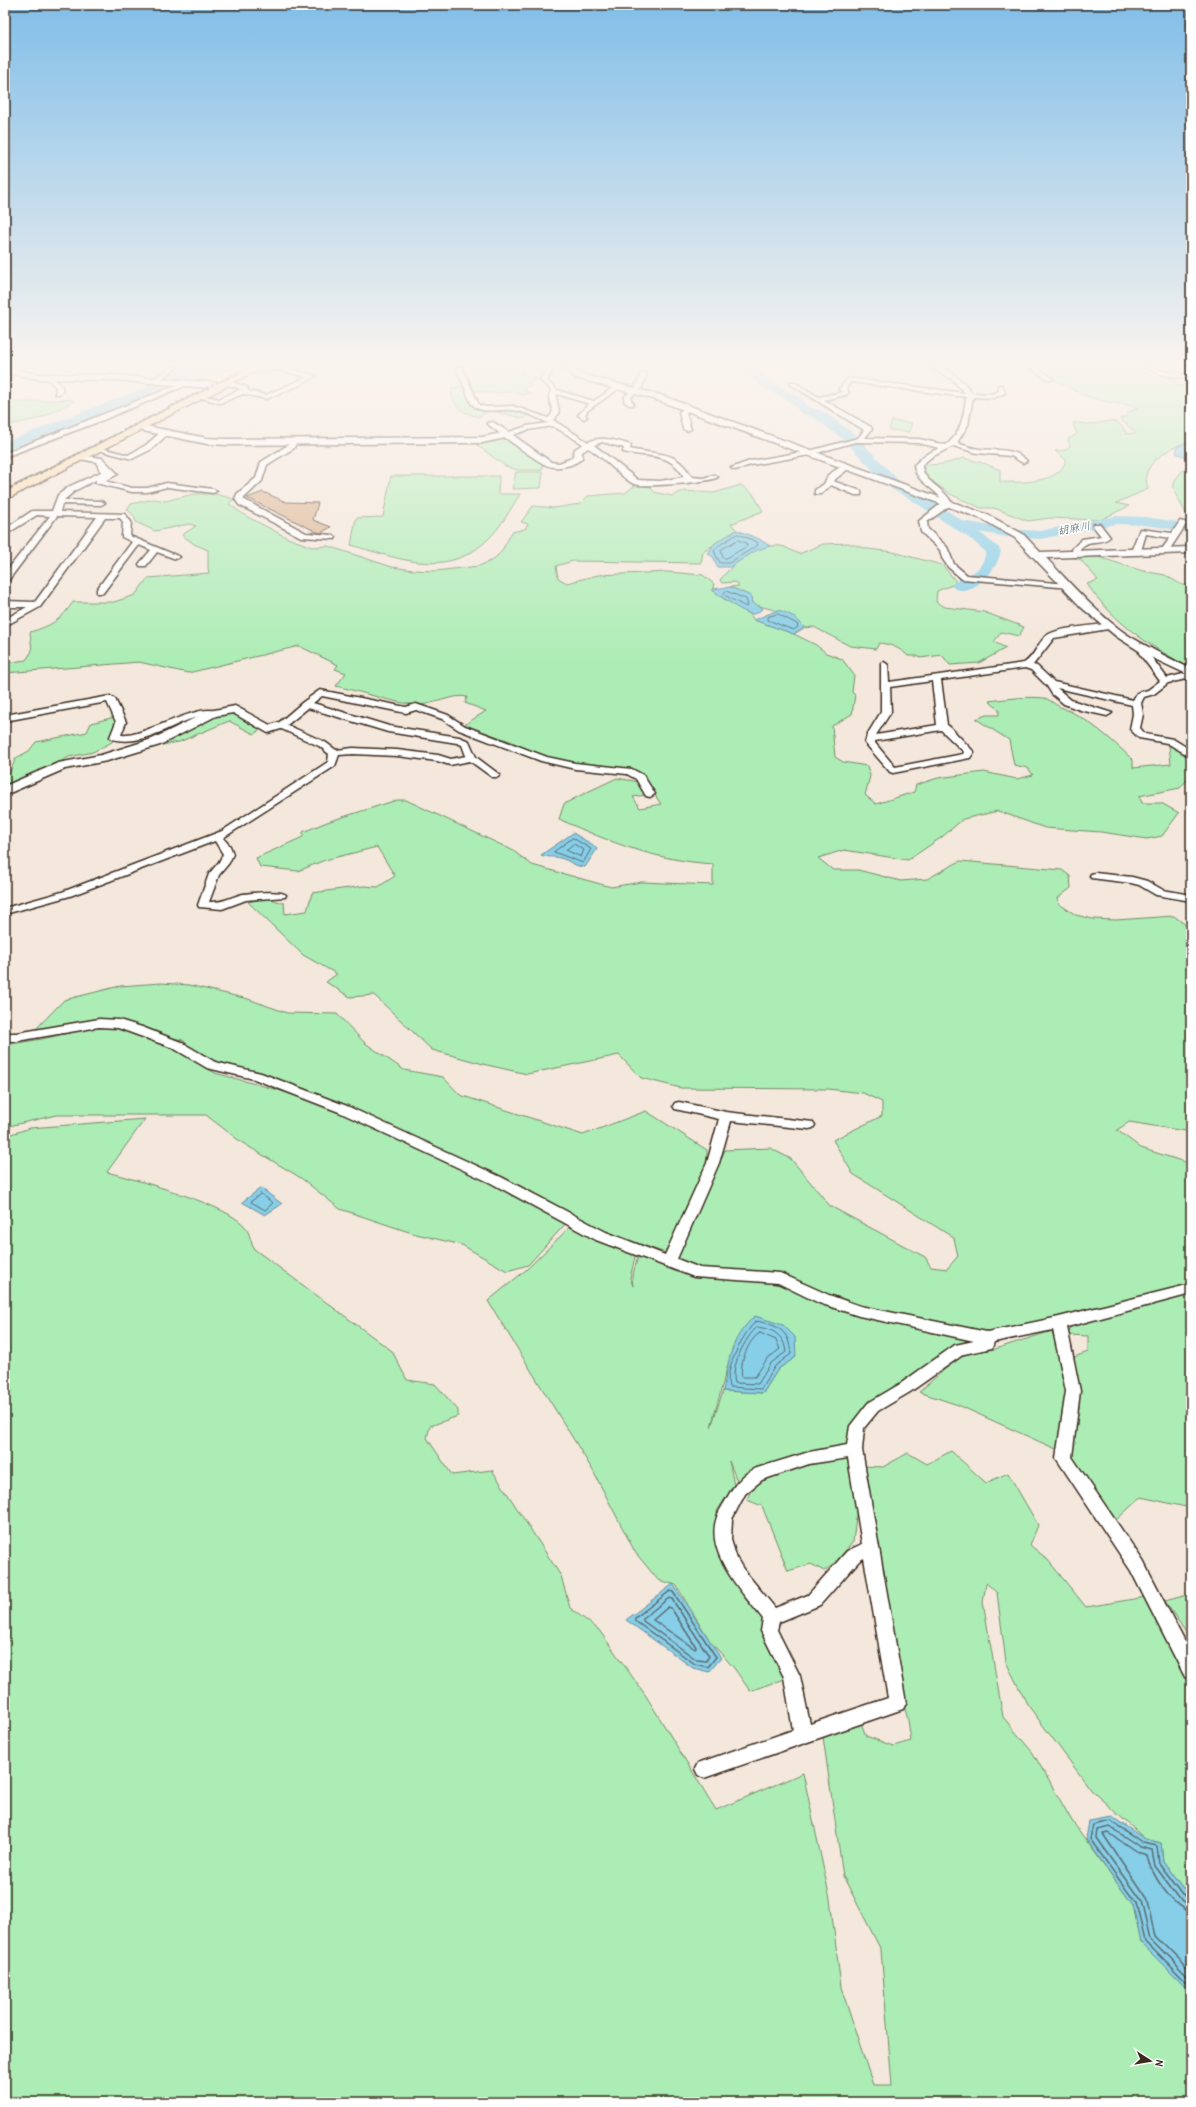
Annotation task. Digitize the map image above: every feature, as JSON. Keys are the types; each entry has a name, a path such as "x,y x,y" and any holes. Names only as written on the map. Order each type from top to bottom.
{"main road":[{"path":"5,496 66,465"}],"street":[{"path":"5,579 55,514 61,496 73,488 105,473 103,465"},
{"path":"106,465 114,474 99,481 116,487 132,490 147,490 167,485 213,490"},
{"path":"264,465 259,479 240,496 239,500 242,503 304,535 332,537"},
{"path":"615,465 636,482 660,483 689,479 703,480 714,477"},
{"path":"682,465 689,479"},
{"path":"735,468 743,465"},
{"path":"918,465 917,468 924,480 942,493 947,502"},
{"path":"818,492 829,482 831,477 848,466 985,517 1012,531 1039,555 1067,586 1111,626 1148,652 1191,674"},
{"path":"829,482 858,493"},
{"path":"60,502 101,503"},
{"path":"947,502 927,517 923,521 922,526 924,530 944,549 944,554 948,562 957,572 973,578 1067,586"},
{"path":"5,533 35,513 122,516 127,522 126,537 176,556"},
{"path":"5,623 37,605 103,515"},
{"path":"1167,551 1166,549 1183,523"},
{"path":"1077,554 1076,549 1082,541 1088,538 1102,539 1106,537 1097,526"},
{"path":"1137,552 1136,549 1143,531 1175,536"},
{"path":"100,591 133,544 138,542"},
{"path":"143,564 156,549"},
{"path":"1039,555 1191,550"},
{"path":"5,604 37,605"},
{"path":"1026,665 1035,658 1048,637 1056,634 1111,626"},
{"path":"1148,652 1143,653 1165,681"},
{"path":"870,739 942,727 947,729 969,752 967,756 893,770 873,748 870,739 875,727 885,714 884,665"},
{"path":"885,685 1026,665 1034,668 1051,685 1055,694 1074,705 1107,713"},
{"path":"1191,674 1165,681 1151,692 1140,696 1136,703 1138,714 1135,729 1142,736 1170,740 1191,754"},
{"path":"936,678 942,727"},
{"path":"1051,685 1064,686 1136,703"},
{"path":"5,791 62,766 103,758 156,742 213,713 236,709 268,729 280,726 320,693 406,710 416,707 445,717 462,728 544,759 575,766 628,771 640,777 650,794"},
{"path":"5,718 110,699 121,722 115,737 122,739 160,730 190,716 210,712 213,713"},
{"path":"306,704 388,728 459,740 466,743 472,758 495,775"},
{"path":"280,726 322,744 334,753 353,751 397,753 438,758 450,762 472,758"},
{"path":"5,911 66,894 226,833 332,764 335,757 334,753"},
{"path":"217,837 225,846 228,854 224,863 214,874 203,905 222,906 244,897 281,895"},
{"path":"1094,876 1132,880 1143,883 1160,893 1191,898"},
{"path":"5,1037 17,1037 99,1022 119,1024 138,1030 176,1045 211,1065 257,1076 342,1109 496,1180 601,1236 700,1273 780,1278 824,1299 859,1311 987,1338 1059,1323 1191,1289"},
{"path":"679,1106 726,1116 809,1125"},
{"path":"669,1262 713,1163 726,1116"},
{"path":"1059,1323 1073,1391 1064,1458 1137,1566 1191,1671"},
{"path":"704,1769 897,1703 854,1450 858,1426 873,1407 905,1388 960,1349 987,1344 987,1338"},
{"path":"772,1617 736,1574 723,1540 724,1518 740,1489 757,1475 809,1458 834,1455 854,1450"},
{"path":"772,1617 814,1600 853,1556 870,1548"},
{"path":"772,1617 769,1631 792,1676 803,1735"}],"green space":[{"path":"543,465 542,470 517,470 505,466"},
{"path":"927,465 989,465 1000,470 1000,482 1024,482 1050,477 1057,473 1063,466 1151,465 1146,476 1148,489 1116,503 1129,506 1100,520 1050,518 1028,521 994,508 981,508 950,494 928,478 924,468"},
{"path":"1188,465 1191,465 1191,514 1186,513 1177,497 1174,486 1175,481"},
{"path":"516,472 543,472 541,488 512,489"},
{"path":"391,476 499,476 498,494 520,494 498,528 482,545 465,556 447,561 429,563 411,561 351,545 356,518 383,517"},
{"path":"637,484 648,484 654,492 671,496 684,491 714,493 741,485 753,494 763,511 731,524 737,530 703,552 701,563 573,561 556,566 558,578 567,583 598,575 668,572 703,575 714,584 712,590 724,599 749,613 754,620 794,634 816,645 826,653 842,659 854,675 852,692 855,695 852,714 832,726 835,757 843,762 867,766 870,776 865,795 876,804 914,792 916,785 938,778 984,772 1017,779 1033,775 1028,768 1014,765 1009,740 976,719 986,715 999,715 999,710 989,701 1037,697 1044,698 1082,718 1100,731 1133,760 1133,768 1171,764 1169,745 1179,750 1191,761 1191,775 1180,788 1139,796 1142,803 1161,803 1179,813 1162,836 1147,839 1101,832 1045,828 998,811 963,819 942,837 908,860 844,850 818,858 833,870 858,870 901,881 927,879 960,861 1062,870 1070,876 1071,888 1058,898 1059,904 1076,915 1093,919 1116,920 1174,916 1191,929 1191,1132 1129,1122 1117,1130 1141,1148 1191,1164 1191,1284 989,1333 853,1305 829,1296 785,1274 714,1271 688,1264 678,1259 680,1245 725,1150 770,1148 791,1159 830,1206 925,1257 931,1267 947,1269 958,1256 954,1238 853,1174 833,1140 882,1116 882,1102 863,1093 828,1089 681,1088 641,1078 619,1055 527,1074 432,1050 374,995 350,997 326,982 337,974 303,955 248,902 267,898 284,903 285,914 307,911 312,893 364,886 378,887 395,876 377,847 325,860 298,871 260,867 256,858 303,837 303,832 327,822 397,800 406,800 512,850 532,865 611,887 641,882 713,885 713,864 672,859 634,849 597,836 559,819 564,804 617,778 639,782 645,795 633,797 640,808 661,804 642,777 549,759 510,741 464,725 486,711 465,703 467,697 462,696 429,704 416,705 406,704 336,686 346,673 335,669 338,665 299,646 188,673 139,662 5,673 5,663 26,660 32,651 30,632 55,622 73,602 114,602 135,595 148,578 209,573 208,550 194,544 182,535 196,526 189,524 155,531 136,522 134,516 127,509 131,504 154,499 166,501 193,494 215,494 234,499 229,504 246,516 288,538 312,547 328,546 392,567 435,571 479,566 493,560 501,552 512,532 525,529 528,524 521,522 533,506 554,508 580,504 588,496 625,493"},
{"path":"848,543 868,549 893,552 942,565 955,580 955,584 937,591 936,602 945,607 984,612 1024,627 1019,636 1001,632 994,642 1006,648 979,663 950,665 942,655 920,658 918,656 908,656 891,645 879,643 876,649 850,646 814,627 804,628 799,622 787,614 752,603 750,596 730,587 739,586 736,582 722,583 720,580 733,566 748,554 766,547 785,547 799,554 823,544"},
{"path":"1095,556 1143,571 1165,575 1182,585 1191,585 1191,668 1161,651 1134,633 1109,611 1087,584 1098,580 1081,560 1071,557"},
{"path":"230,713 243,716 261,729 254,734 229,721 179,742 156,746 156,744 215,716"},
{"path":"115,717 118,723 112,742 93,752 69,757 26,779 5,785 5,775 10,772 16,758 29,751 36,742 87,732 91,723"},
{"path":"161,983 189,985 248,999 287,1013 337,1014 365,1043 404,1070 443,1077 460,1095 583,1135 646,1111 707,1150 706,1172 666,1253 607,1233 504,1177 344,1106 259,1072 215,1061 192,1050 183,1040 162,1036 121,1021 33,1032 64,1000 120,986"},
{"path":"99,1026 117,1026 173,1048 215,1073 278,1090 341,1111 495,1183 567,1222 528,1265 507,1271 462,1245 412,1233 340,1209 301,1178 241,1142 206,1115 56,1115 5,1127 5,1045 42,1039"},
{"path":"145,1119 107,1172 182,1194 203,1202 237,1219 249,1233 254,1249 392,1351 407,1380 435,1384 458,1410 458,1416 430,1426 427,1438 452,1475 492,1470 561,1576 570,1608 599,1630 646,1696 716,1810 803,1773 830,1899 841,1987 873,2085 892,2085 881,1950 843,1876 823,1737 861,1723 866,1736 893,1746 911,1741 862,1466 883,1467 908,1453 927,1464 951,1451 986,1483 1008,1473 1038,1525 1030,1545 1047,1559 1086,1607 1146,1597 1191,1689 1191,1899 1163,1861 1161,1843 1145,1839 1092,1791 1027,1704 1006,1662 997,1593 986,1583 983,1602 1003,1717 1033,1753 1072,1821 1133,1905 1141,1943 1191,1993 1191,2102 5,2102 5,1136 30,1128"},
{"path":"575,1222 636,1253 630,1278 633,1286 632,1277 638,1257 700,1277 765,1281 784,1286 866,1317 966,1340 966,1344 947,1351 869,1404 848,1445 753,1474 737,1481 729,1461 734,1485 717,1511 731,1571 772,1617 792,1676 750,1691 734,1668 710,1641 676,1585 658,1580 635,1552 592,1469 488,1301 526,1270","holes":["733,1346 796,1357 778,1369 763,1393 723,1391 711,1427"]},
{"path":"1191,1293 1191,1575 1186,1507 1141,1497 1115,1521 1068,1459 1078,1390 1074,1357 1088,1352 1088,1336 1068,1335 1072,1322"},
{"path":"1055,1330 1066,1390 1058,1450 958,1405 919,1392 962,1354 995,1349"},
{"path":"851,1457 858,1500 853,1542 833,1565 824,1571 811,1564 788,1571 762,1506 747,1500 754,1482 813,1460"},
{"path":"1191,1594 1191,1640 1165,1601"}],"water":[{"path":"737,530 759,539 770,546 757,550 730,567 717,567 714,558 708,553 715,543"},
{"path":"730,587 751,596 752,603 763,608 755,614 750,614 720,596 712,589"},
{"path":"778,610 793,616 804,628 794,634 754,620"},
{"path":"573,833 597,849 585,867 578,866 560,858 541,855"},
{"path":"261,1188 282,1204 265,1215 242,1202"},
{"path":"755,1316 783,1325 795,1337 796,1357 778,1369 763,1393 723,1391 729,1359 735,1341 747,1324"},
{"path":"673,1584 721,1658 709,1672 693,1668 626,1620"},
{"path":"1112,1817 1145,1839 1161,1843 1163,1861 1191,1899 1191,1993 1141,1943 1133,1905 1086,1839 1089,1821"}],"building":[{"path":"263,492 286,502 318,503 313,520 331,527 321,533 317,532 247,498"}],"waterway":[{"path":"876,465 896,486 915,496 977,537 994,551 990,564 986,569 977,577 960,586"},
{"name":"胡麻川","path":"965,525 1008,533 1040,535 1116,520 1145,521 1191,528"}],"railway":[{"path":"5,491 55,465"}]}
